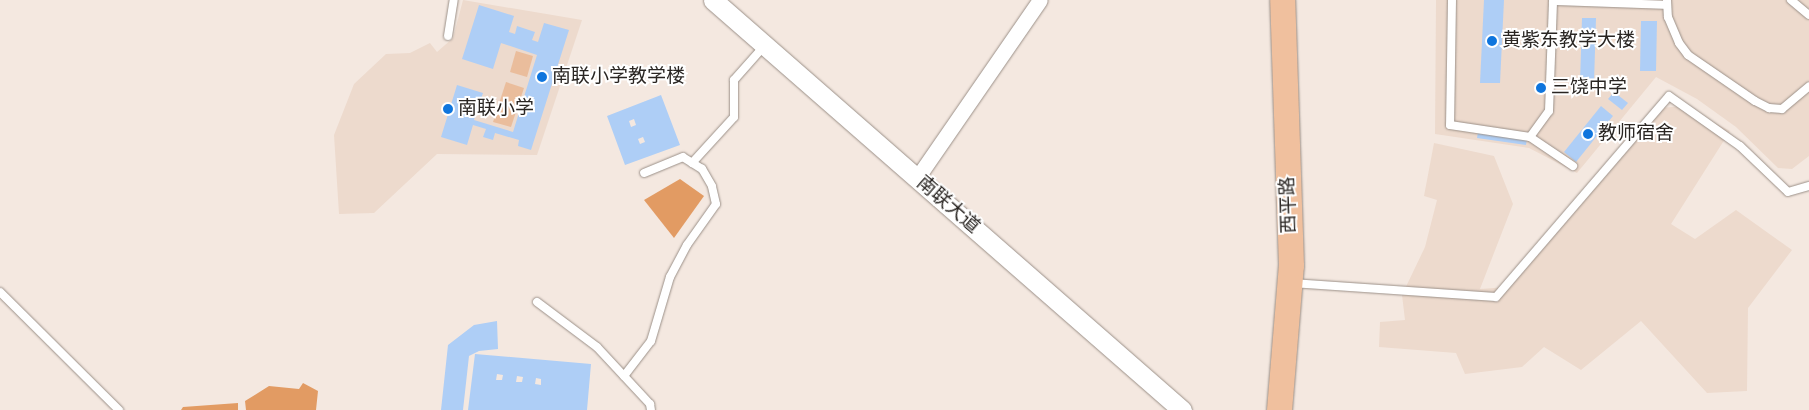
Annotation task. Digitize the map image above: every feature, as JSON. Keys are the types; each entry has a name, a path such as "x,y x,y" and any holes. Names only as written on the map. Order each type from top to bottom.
{"highway":[{"name":"西平路","path":"1280,410 1290,283 1282,0"}],"street":[{"name":"南联大道","path":"713,0 1182,410"},
{"path":"917,178 1040,0"}],"lane":[{"path":"448,36 454,0"},
{"path":"1452,0 1450,125 1530,137 1573,166"},
{"path":"1530,137 1549,111 1553,0 1666,2 1679,44 1688,55 1755,101 1769,108 1782,109 1809,86"},
{"path":"1791,0 1809,15"},
{"path":"692,163 734,117 734,80 765,46"},
{"path":"1290,283 1496,297 1669,96 1740,146 1788,192 1809,186"},
{"path":"624,376 651,341 670,277 687,245 716,204 712,186 702,169 683,157 644,172"},
{"path":"0,292 119,410"},
{"path":"536,302 597,347 650,404 651,410"}],"shaded area":[{"name":"南联小学","path":"463,0 582,20 537,155 437,154 374,213 339,214 334,135 354,84 386,54 410,53 430,43 437,52 453,38"},
{"name":"三饶中学","path":"1436,0 1809,0 1809,156 1792,169 1778,168 1736,127 1697,99 1656,77 1577,173 1529,148 1435,134"},
{"path":"516,51 533,56 527,77 510,72"},
{"path":"506,82 524,88 511,127 493,122"},
{"path":"1683,106 1730,131 1671,224 1695,239 1736,210 1792,250 1748,308 1747,391 1707,393 1641,321 1581,370 1544,347 1522,367 1465,374 1456,353 1379,347 1380,322 1405,320 1402,295 1425,247 1437,200 1424,196 1434,143 1494,156 1513,204 1480,289 1507,287 1661,108"},
{"path":"680,179 704,196 674,238 644,200"},
{"path":"303,383 318,391 316,410 246,410 245,401 269,386 299,389"},
{"path":"238,403 238,410 181,410 183,407"}],"building":[{"name":"黄紫东教学大楼","path":"1484,0 1504,0 1500,83 1480,83"},
{"name":"南联小学教学楼","path":"479,5 514,16 509,32 515,34 517,26 535,32 532,40 538,42 544,23 569,30 531,150 518,146 519,140 495,133 493,140 483,137 486,129 473,125 467,145 441,137 457,85 483,93 474,120 513,132 537,55 501,43 493,69 462,59"},
{"path":"1582,18 1596,18 1594,82 1580,82"},
{"path":"1641,21 1657,21 1656,71 1640,71"},
{"path":"1614,92 1628,103 1622,110 1608,99"},
{"path":"661,95 680,145 625,165 607,116","holes":["634,119 636,125 631,127 629,121","643,137 645,142 640,144 638,139"]},
{"name":"教师宿舍","path":"1601,106 1613,116 1576,162 1564,152"},
{"path":"1478,132 1527,138 1526,145 1477,138"},
{"path":"497,321 498,349 479,351 469,356 463,410 441,410 448,345 474,325"},
{"path":"475,354 591,364 587,410 468,410","holes":["497,374 503,375 502,380 496,380","517,376 523,377 522,382 516,382","536,378 541,379 541,385 535,384"]}],"place":[{"name":"黄紫东教学大楼","path":"1492,41"},
{"name":"南联小学教学楼","path":"542,77"},
{"name":"三饶中学","path":"1541,88"},
{"name":"南联小学","path":"448,109"},
{"name":"教师宿舍","path":"1588,134"}]}
